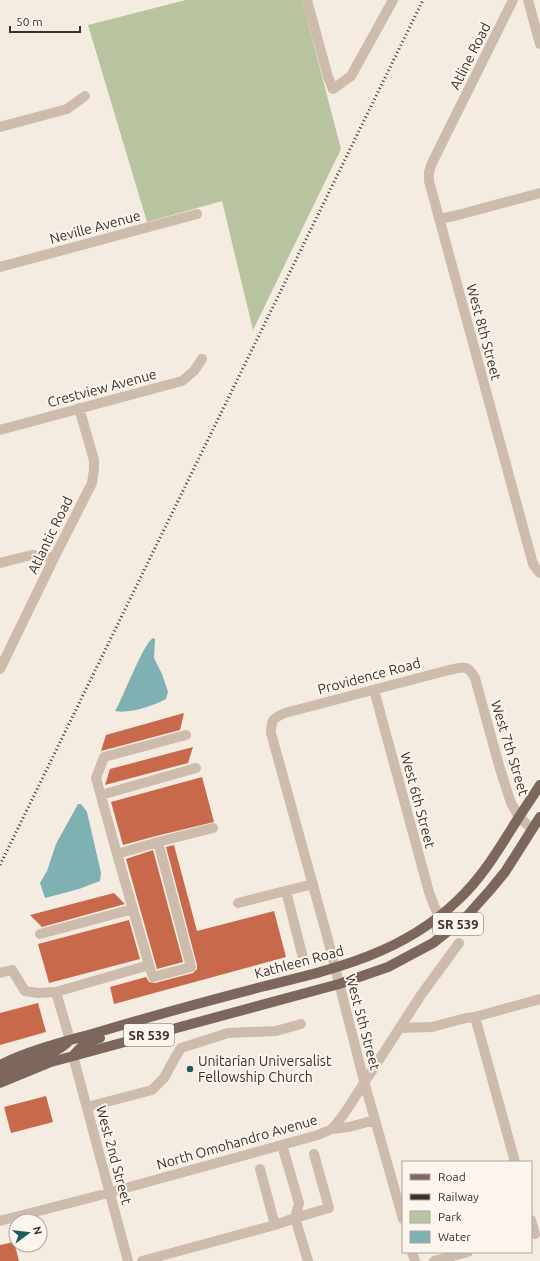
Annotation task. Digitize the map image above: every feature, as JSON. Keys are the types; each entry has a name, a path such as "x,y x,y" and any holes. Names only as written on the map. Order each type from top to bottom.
{"main road":[{"name":"Kathleen Road","path":"0,1065 36,1050 70,1040 335,968 392,946 418,932 440,916 457,902 475,883 540,785"},
{"name":"SR 539","path":"0,1084 51,1062 339,984 388,967 433,943 467,916 505,872 540,817"},
{"path":"73,1056 88,1042 117,1033 134,1022"},
{"path":"0,1074 32,1059 61,1049 70,1040"}],"street":[{"path":"308,0 328,77 333,89 351,76 393,0"},
{"name":"Atline Road","path":"451,125 513,0"},
{"path":"528,0 540,44"},
{"path":"0,127 67,109 85,96"},
{"name":"West 8th Street","path":"451,125 428,172 429,181 533,564 540,573"},
{"path":"439,219 540,192"},
{"name":"Neville Avenue","path":"0,267 197,214"},
{"name":"Crestview Avenue","path":"0,430 182,381 194,371 202,359"},
{"name":"Atlantic Road","path":"0,669 92,483 94,460 79,408"},
{"path":"0,563 32,555 54,558"},
{"name":"Providence Road","path":"276,717 449,670 463,667 470,669"},
{"name":"West 7th Street","path":"470,669 475,678 511,803 519,817 532,829"},
{"name":"West 6th Street","path":"374,690 429,892 434,908 440,916"},
{"name":"West 5th Street","path":"276,717 271,723 271,733 313,884 364,1081 402,1215"},
{"path":"158,842 192,966 153,977 96,778 104,758 186,735"},
{"path":"101,795 196,768"},
{"path":"117,854 213,828"},
{"path":"238,903 313,884"},
{"path":"286,891 303,958"},
{"path":"40,934 133,909"},
{"name":"North Omohandro Avenue","path":"0,1221 282,1145 318,1135 332,1129 344,1114 421,995 459,942"},
{"path":"0,973 12,970 25,991 38,993 56,992 149,965"},
{"path":"56,992 70,1040"},
{"path":"400,1028 432,1027 540,999"},
{"path":"475,1017 515,1161"},
{"path":"87,1107 152,1090 164,1078 181,1048 228,1033 276,1031 301,1024"},
{"name":"West 2nd Street","path":"73,1056 128,1261"},
{"path":"332,1129 349,1127 375,1120"},
{"path":"282,1145 299,1203 295,1218 308,1261"},
{"path":"142,1261 275,1225 329,1208 314,1154"},
{"path":"260,1169 275,1225"},
{"path":"532,1224 535,1234"},
{"path":"434,1261 464,1253"}],"green space":[{"path":"186,0 302,0 341,149 253,330 222,201 147,222 88,25"}],"water":[{"path":"153,638 155,639 154,658 162,674 168,692 166,699 141,709 121,712 115,711 144,650"},
{"path":"78,804 81,804 87,812 101,873 100,881 79,889 45,898 40,883 47,871 56,844"}],"building":[{"path":"184,713 180,730 101,751 106,735"},
{"path":"193,747 188,763 105,785 110,769"},
{"path":"202,777 214,822 123,845 111,802"},
{"path":"174,845 197,931 274,911 286,957 114,1004 110,987 146,977 149,982 155,983 193,973 197,969 166,847"},
{"path":"153,850 183,962 157,969 126,859"},
{"path":"114,893 125,904 42,927 30,915"},
{"path":"129,920 140,959 49,983 38,944"},
{"path":"38,1003 46,1032 0,1045 0,1013"},
{"path":"46,1096 53,1122 11,1133 4,1107"},
{"path":"8,1243 8,1253 17,1253 19,1261 0,1261 0,1245"}],"railway":[{"path":"0,865 423,0"}],"place":[{"name":"Unitarian Universalist Fellowship Church","path":"190,1069"}]}
